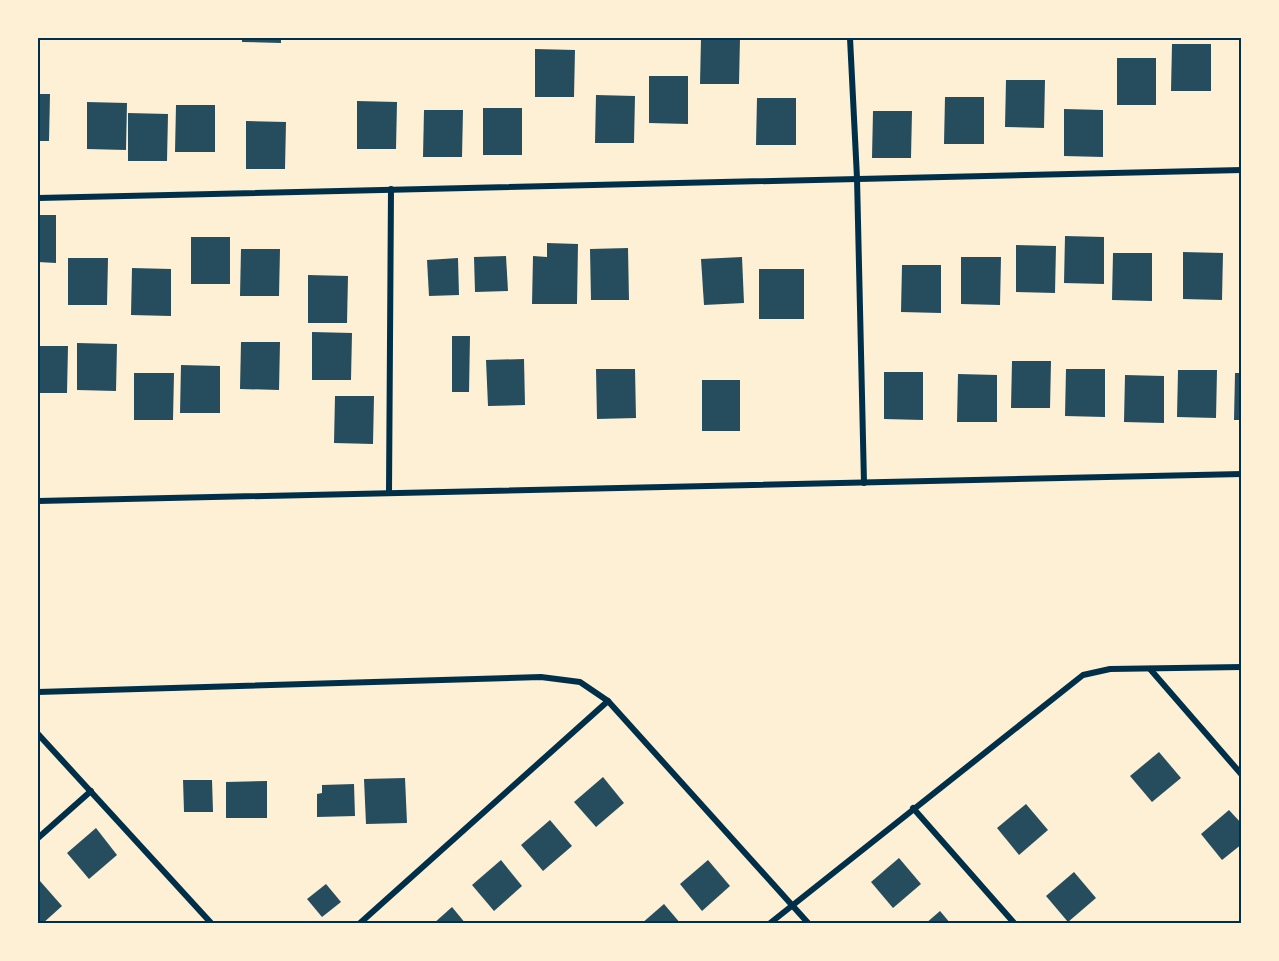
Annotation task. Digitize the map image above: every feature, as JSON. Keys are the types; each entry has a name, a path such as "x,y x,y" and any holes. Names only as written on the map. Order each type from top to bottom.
{"street":[{"path":"850,38 857,178 864,483"},
{"path":"38,198 1242,170"},
{"path":"389,493 391,189"},
{"path":"38,501 1242,474"},
{"path":"769,924 791,904 1083,675 1110,669 1242,666"},
{"path":"1150,669 1242,775"},
{"path":"38,692 541,677 580,682 608,701 808,924"},
{"path":"359,924 608,701"},
{"path":"38,734 212,924"},
{"path":"38,838 91,791"},
{"path":"913,808 1016,924"}],"building":[{"path":"242,38 281,38 281,43 242,42"},
{"path":"701,38 740,38 739,84 700,84"},
{"path":"1172,44 1211,44 1211,91 1171,91"},
{"path":"535,49 575,50 574,97 535,97"},
{"path":"1117,58 1156,58 1156,105 1117,105"},
{"path":"649,76 688,76 688,124 649,123"},
{"path":"1006,80 1045,80 1044,128 1005,127"},
{"path":"38,94 50,94 49,141 38,141"},
{"path":"596,95 635,96 634,143 595,143"},
{"path":"945,97 984,97 984,144 944,144"},
{"path":"757,98 796,98 796,145 756,145"},
{"path":"357,101 397,102 396,149 357,149"},
{"path":"87,102 127,103 126,150 87,149"},
{"path":"176,105 215,105 215,152 175,152"},
{"path":"483,108 522,108 522,155 483,155"},
{"path":"1064,109 1103,110 1103,157 1064,156"},
{"path":"424,110 463,110 462,157 423,157"},
{"path":"873,111 912,111 911,158 872,158"},
{"path":"128,113 168,114 167,161 128,161"},
{"path":"246,121 286,122 285,169 246,169"},
{"path":"1239,211 1242,211 1242,258 1239,258"},
{"path":"38,215 56,215 56,263 38,262"},
{"path":"1065,236 1104,237 1104,284 1064,283"},
{"path":"191,237 230,237 230,284 191,284"},
{"path":"547,243 578,244 577,304 532,304 533,256 547,257"},
{"path":"1016,245 1056,246 1055,293 1016,292"},
{"path":"628,248 629,300 591,300 590,249"},
{"path":"241,249 280,249 279,296 240,296"},
{"path":"1183,252 1223,253 1222,300 1183,299"},
{"path":"1113,253 1152,253 1152,301 1112,300"},
{"path":"506,256 508,291 475,292 474,257"},
{"path":"742,257 744,303 704,305 701,259"},
{"path":"961,257 1001,257 1000,305 961,304"},
{"path":"68,258 108,258 107,305 68,305"},
{"path":"458,258 459,295 429,296 427,260"},
{"path":"902,265 941,265 941,313 901,312"},
{"path":"132,268 171,269 171,316 131,315"},
{"path":"759,269 804,269 804,319 759,319"},
{"path":"308,275 348,276 347,323 308,323"},
{"path":"312,332 352,333 351,380 312,380"},
{"path":"452,336 470,336 469,392 452,392"},
{"path":"241,342 280,342 279,390 240,389"},
{"path":"77,343 117,344 116,391 77,390"},
{"path":"38,346 68,346 67,393 38,393"},
{"path":"524,359 525,405 488,406 486,360"},
{"path":"1012,361 1051,361 1050,408 1011,408"},
{"path":"181,365 220,366 220,413 180,413"},
{"path":"596,369 635,369 636,418 597,419"},
{"path":"1066,369 1105,369 1105,417 1065,416"},
{"path":"1178,370 1217,370 1216,418 1177,417"},
{"path":"884,372 923,372 923,420 884,419"},
{"path":"134,373 174,373 173,420 134,420"},
{"path":"1235,373 1242,373 1242,420 1234,420"},
{"path":"958,374 997,375 997,422 957,422"},
{"path":"1125,375 1164,376 1164,423 1124,422"},
{"path":"702,380 740,380 740,431 702,431"},
{"path":"335,396 374,396 373,444 334,443"},
{"path":"1159,752 1181,778 1152,802 1130,776"},
{"path":"603,777 624,803 596,827 574,802"},
{"path":"405,778 407,823 366,824 364,779"},
{"path":"183,780 212,780 213,812 184,812"},
{"path":"267,781 267,818 226,818 226,782"},
{"path":"354,784 355,816 317,817 317,794 322,793 322,785"},
{"path":"1026,804 1048,830 1019,855 997,828"},
{"path":"1229,810 1242,824 1242,844 1222,860 1201,834"},
{"path":"550,820 572,846 543,871 521,845"},
{"path":"96,828 117,855 89,879 67,853"},
{"path":"899,858 921,884 893,908 871,882"},
{"path":"501,860 522,886 494,911 472,885"},
{"path":"708,860 730,886 702,911 680,884"},
{"path":"1074,872 1096,898 1068,922 1046,896"},
{"path":"40,881 62,906 42,924 38,924 38,882"},
{"path":"326,884 341,902 322,917 307,899"},
{"path":"664,904 681,924 641,924"},
{"path":"452,907 466,924 433,924"},
{"path":"940,911 951,924 925,924"}]}
